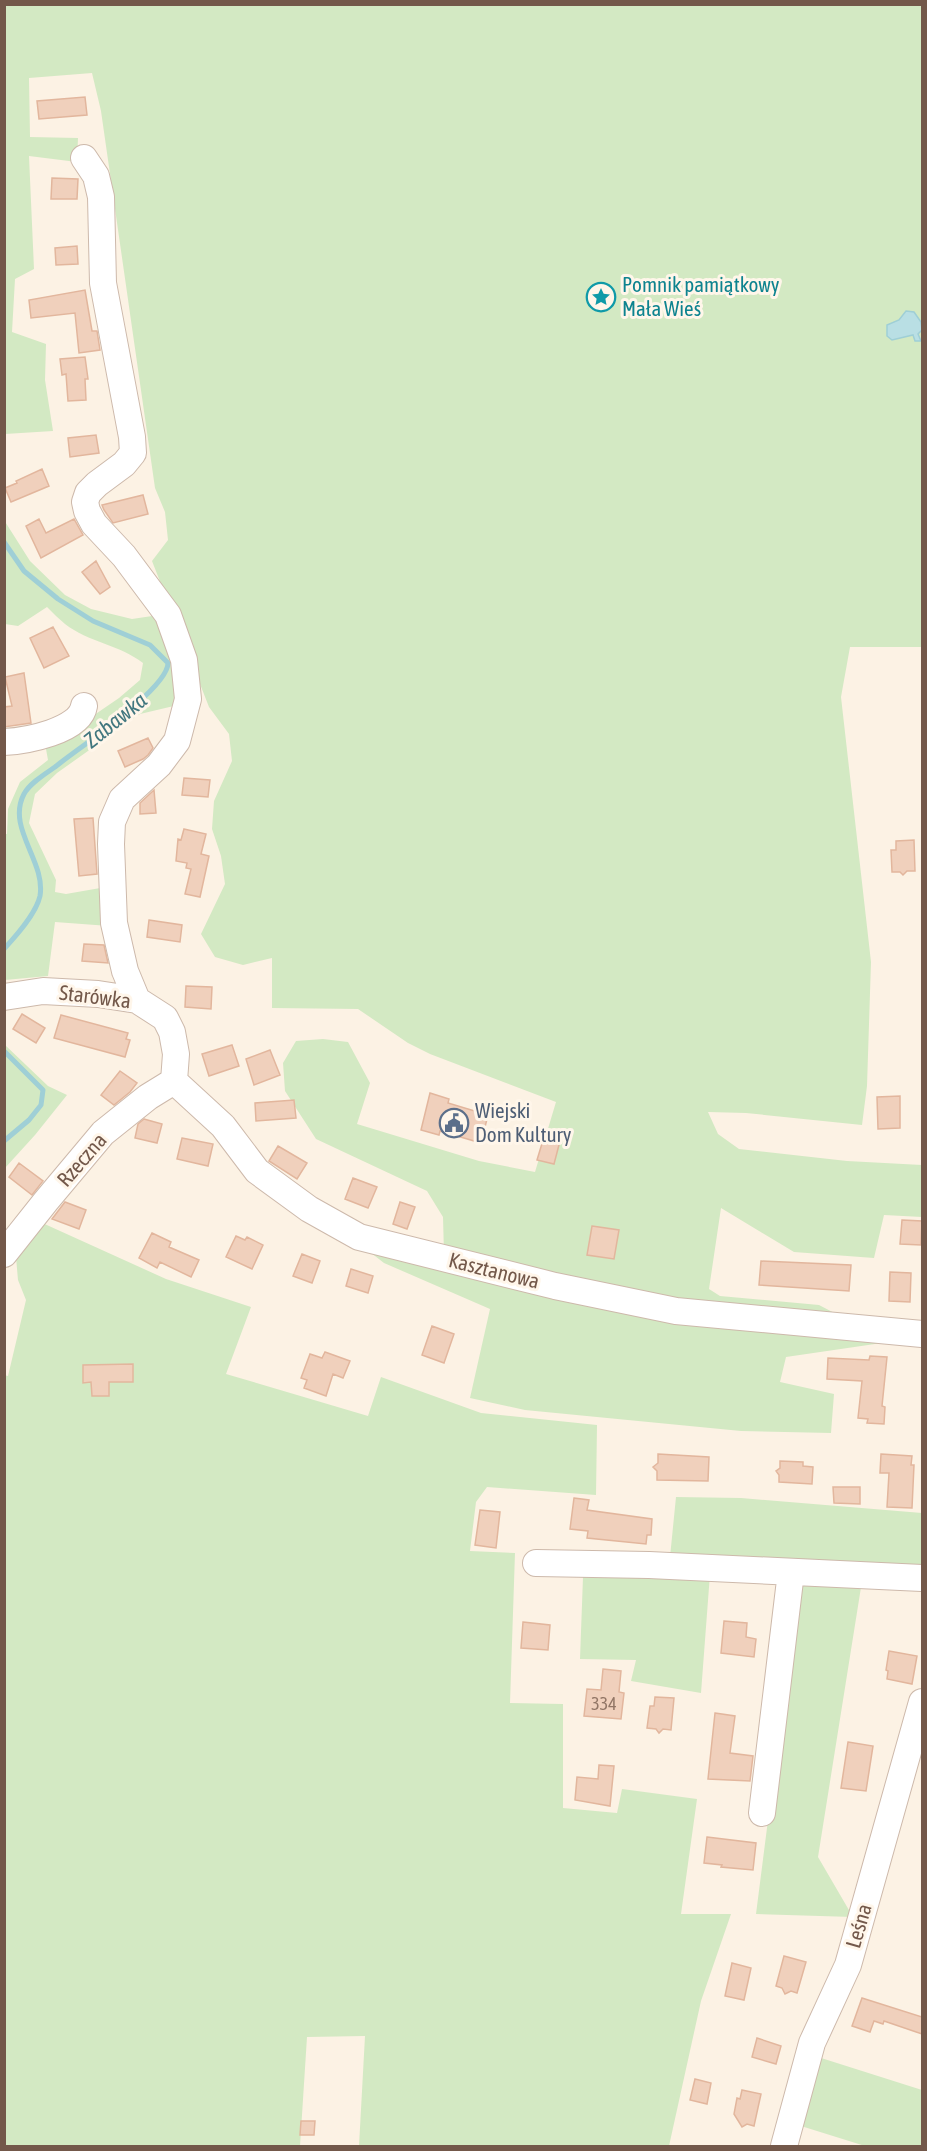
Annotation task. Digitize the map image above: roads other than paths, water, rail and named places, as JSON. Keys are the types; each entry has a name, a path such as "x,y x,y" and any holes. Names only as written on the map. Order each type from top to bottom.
{"street":[{"path":"84,158 96,176 101,197 103,283 133,453 124,464 97,483 88,493 85,502 94,524 124,556 168,615 184,660 188,699 177,741 159,765 122,798 112,822 114,923 125,971 137,1000"},
{"path":"4,742 17,742 51,733 71,724 84,712 84,706"},
{"name":"Starówka","path":"4,997 43,991 98,994 137,1000 165,1018 172,1032 176,1054 174,1081"},
{"name":"Rzeczna","path":"4,1254 104,1133 148,1097 174,1081"},
{"name":"Kasztanowa","path":"174,1081 223,1126 257,1171 309,1209 359,1237 555,1286 676,1311 922,1334"},
{"path":"536,1563 649,1565 922,1578"},
{"path":"762,1813 791,1572"},
{"name":"Leśna","path":"784,2146 812,2043 848,1965 922,1702"}],"water":[{"path":"906,311 914,312 921,322 922,330 918,334 921,341 915,341 913,335 892,340 887,336 887,325 899,320"}],"waterway":[{"name":"Zabawka","path":"4,542 24,571 58,599 93,621 150,645 168,663 164,674 138,703 38,779 24,794 20,807 20,819 38,870 40,896 30,917 4,949"},
{"name":"Zabawka","path":"4,1051 43,1090 41,1105 29,1120 4,1141"}],"place":[{"name":"Pomnik pamiątkowy Mała Wieś","path":"601,297"},
{"name":"Wiejski Dom Kultury","path":"454,1123"}]}
